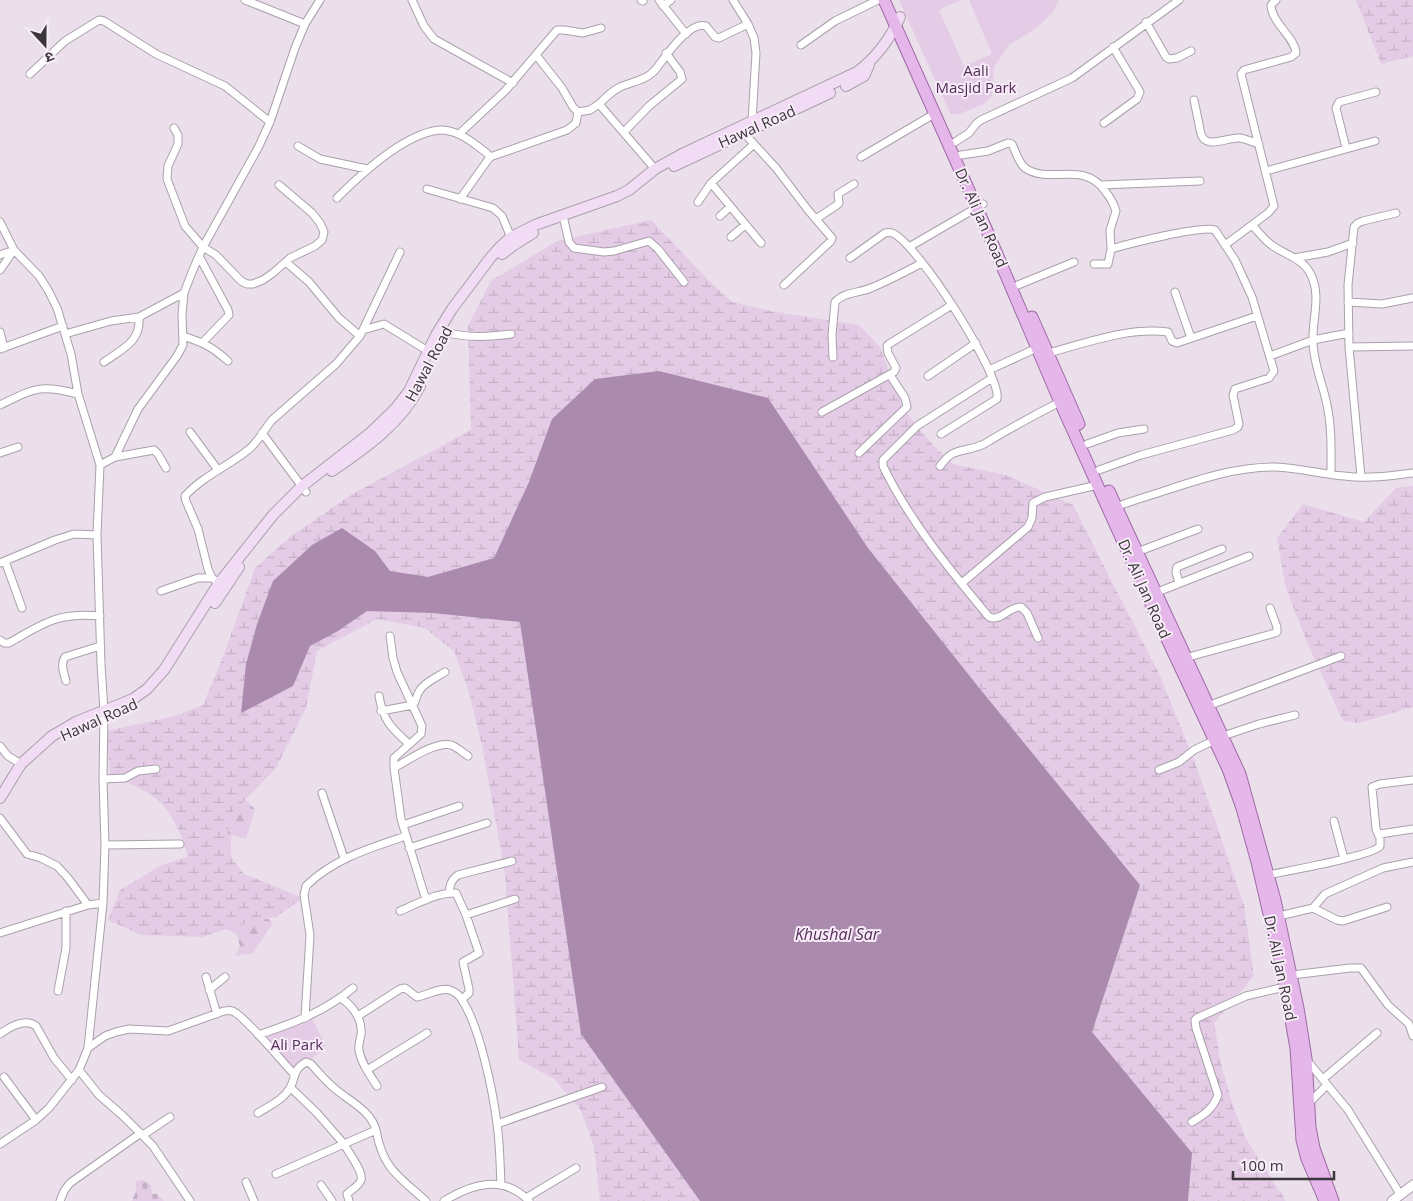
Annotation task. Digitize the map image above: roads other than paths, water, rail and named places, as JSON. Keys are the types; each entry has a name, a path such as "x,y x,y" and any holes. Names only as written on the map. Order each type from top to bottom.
{"main road":[{"name":"Dr. Ali Jan Road","path":"884,0 898,22 961,155 979,205 1060,402 1095,466 1098,485 1137,552 1175,647 1185,658 1204,707"},
{"name":"Dr. Ali Jan Road","path":"893,0 898,22"},
{"name":"Hawal Road","path":"431,349 490,266 512,241 564,220 613,205 634,194 667,169 741,129 752,121 857,72 869,62 898,22"},
{"name":"Hawal Road","path":"0,798 21,764 52,736 76,722 104,714 148,689 164,670 219,583 261,528 288,499 304,489 369,434 396,408 412,386 452,309 491,257 512,241 550,218 588,208 617,196 655,169 682,154 859,80 866,73 869,62"},
{"name":"Dr. Ali Jan Road","path":"921,74 934,114 1018,285 1113,508 1175,647 1232,767 1242,808 1261,861 1268,874 1279,916 1292,975 1306,1058 1308,1104 1314,1148 1333,1201"},
{"name":"Dr. Ali Jan Road","path":"1261,861 1296,1048 1302,1140 1324,1201"}],"street":[{"path":"245,0 305,24"},
{"path":"115,457 138,409 183,345 182,314 184,293 192,272 203,247 249,166 270,122 294,48 305,24 320,0"},
{"path":"412,0 424,26 434,39 513,83"},
{"path":"671,0 661,3 686,34"},
{"path":"732,0 748,24 754,38 756,53 752,121"},
{"path":"801,45 835,22 878,0"},
{"path":"955,142 964,137 981,120 1072,78 1146,22 1179,0"},
{"path":"1225,245 1268,213 1274,206 1242,71 1291,57 1296,53 1294,45 1280,27 1271,10 1271,5 1276,0"},
{"path":"30,74 65,41 99,20 104,21 156,54 226,86 270,122"},
{"path":"1146,22 1166,57 1170,59 1177,58 1191,51"},
{"path":"578,112 590,110 614,90 654,72 666,53 686,34 703,25 715,37 719,38 748,24"},
{"path":"459,134 513,83 558,30 584,33 602,28"},
{"path":"1104,123 1137,98 1140,92 1113,47"},
{"path":"624,132 649,106 682,79 680,72 666,53"},
{"path":"536,55 578,112"},
{"path":"1346,148 1336,105 1339,102 1376,92"},
{"path":"1194,100 1200,134 1206,142 1237,138 1259,144"},
{"path":"599,104 655,169"},
{"path":"460,199 490,157 566,130 576,123 578,112"},
{"path":"861,157 934,114"},
{"path":"174,128 178,136 178,144 168,166 167,179 185,226 203,247 216,255 241,281 247,284 254,284 264,280 298,252 315,246 322,240 324,232 320,223 312,213 279,185"},
{"path":"741,129 753,145 776,168 832,238 784,285"},
{"path":"337,198 367,169 412,140 429,133 442,130 459,134 471,141 490,157"},
{"path":"1266,171 1375,141"},
{"path":"961,155 988,151 1008,143 1012,144 1018,159 1024,167 1031,171 1083,175 1090,177 1101,185 1111,199 1116,211 1110,230 1111,249 1108,264 1094,264"},
{"path":"698,202 711,183 753,145"},
{"path":"298,146 320,159 367,169"},
{"path":"1101,185 1200,181"},
{"path":"711,183 761,243"},
{"path":"816,219 837,205 838,194 854,184"},
{"path":"427,190 493,208 502,216 512,241"},
{"path":"909,247 979,205"},
{"path":"720,216 730,207"},
{"path":"1361,477 1349,346 1349,272 1354,227 1358,223 1396,213"},
{"path":"564,220 569,242 574,248 604,252 649,241 654,244 684,282"},
{"path":"0,222 14,250 39,276 48,290 65,334 78,394 100,465 97,535 104,714 103,903 88,1048 79,1070 49,1108 36,1120 0,1144"},
{"path":"731,237 745,224"},
{"path":"1252,224 1272,245 1304,264 1314,280 1316,304 1313,340 1314,358 1327,405 1331,428 1331,474"},
{"path":"1095,466 1233,430 1239,424 1234,392 1237,388 1269,378 1274,371 1245,282 1235,260 1218,234 1212,229 1160,237 1111,249"},
{"path":"850,258 885,233 890,232 894,234 909,247 922,263 976,343 989,370 998,394 997,399 941,434"},
{"path":"1294,258 1328,252 1353,243"},
{"path":"0,255 14,250"},
{"path":"0,270 14,250"},
{"path":"219,583 185,496 248,449 272,420 336,364 362,333 400,252"},
{"path":"199,256 228,310 228,315 203,342"},
{"path":"286,262 309,282 339,318 362,333"},
{"path":"1018,285 1074,262"},
{"path":"832,357 834,302 844,296 872,288 922,263"},
{"path":"1175,292 1191,338"},
{"path":"65,334 111,321 139,317 184,293"},
{"path":"1348,302 1382,304 1412,298"},
{"path":"822,412 890,375 896,368 888,353 887,346 952,305"},
{"path":"1048,353 1112,337 1148,332 1168,332 1174,343 1257,316"},
{"path":"104,362 134,340 140,326 139,317"},
{"path":"362,333 384,324 431,349"},
{"path":"0,332 2,348 62,326"},
{"path":"444,332 468,338 511,334"},
{"path":"1270,356 1313,340 1349,333"},
{"path":"183,336 203,342 228,361"},
{"path":"928,376 976,343"},
{"path":"1349,346 1413,346"},
{"path":"989,370 1037,348"},
{"path":"859,453 907,407 905,398 890,375"},
{"path":"992,378 917,426 882,463 899,498 962,584 989,617 998,617 1013,608 1021,607 1027,613 1038,638"},
{"path":"0,405 36,389 53,389 78,394"},
{"path":"940,466 954,453 982,445 1011,427 1060,402"},
{"path":"1087,444 1118,433 1144,429"},
{"path":"190,432 218,470"},
{"path":"262,433 304,489"},
{"path":"0,453 18,447"},
{"path":"100,465 115,457 154,450 166,468"},
{"path":"1113,508 1201,478 1237,470 1275,468 1361,477 1413,473"},
{"path":"962,584 1028,527 1032,518 1033,503 1045,497 1098,485"},
{"path":"1137,552 1198,529"},
{"path":"22,608 2,562 74,534 97,535"},
{"path":"1180,583 1176,572 1177,567 1222,549"},
{"path":"1155,593 1249,556"},
{"path":"162,591 198,578 219,583"},
{"path":"1185,658 1277,632 1278,626 1270,608"},
{"path":"0,640 4,644 9,643 49,621 64,616 80,614 100,616"},
{"path":"390,636 397,672 413,705 422,730 421,734 394,758 394,768 403,826 426,900"},
{"path":"66,681 62,667 62,661 65,657 100,646"},
{"path":"1204,707 1341,656"},
{"path":"381,711 413,705 416,702 421,687 445,672"},
{"path":"379,696 381,711 391,728 409,744"},
{"path":"1159,770 1179,762 1194,750 1219,738 1259,724 1295,715"},
{"path":"394,768 433,747 442,745 450,745 468,756"},
{"path":"0,746 13,760 21,764"},
{"path":"103,779 125,778 138,771 156,769"},
{"path":"1268,874 1344,859 1379,848 1372,787 1380,784 1413,780"},
{"path":"322,793 344,858"},
{"path":"403,826 459,806"},
{"path":"0,818 27,854 57,866 88,905"},
{"path":"1334,822 1344,859"},
{"path":"409,848 486,823"},
{"path":"1379,836 1387,832 1413,829"},
{"path":"305,1018 310,935 304,895 306,886 344,858 362,850 406,836"},
{"path":"104,845 180,844"},
{"path":"450,893 451,883 458,875 512,861"},
{"path":"1279,916 1313,908 1324,894 1383,868 1413,862"},
{"path":"400,912 426,900 456,893 479,953 463,962 469,993 462,999"},
{"path":"466,915 515,899"},
{"path":"0,933 66,911 103,903"},
{"path":"1313,908 1336,920 1343,921 1387,907"},
{"path":"58,991 66,948 66,911"},
{"path":"1292,975 1361,968 1388,1005 1409,1024 1413,1036"},
{"path":"206,976 217,1014"},
{"path":"209,990 225,977"},
{"path":"1192,1122 1210,1109 1218,1095 1195,1020 1246,996 1285,987"},
{"path":"258,1035 324,1009 353,988"},
{"path":"358,1016 400,989 405,988 417,997 448,990 462,999 482,1050 497,1124 501,1186"},
{"path":"341,998 358,1016 361,1033 358,1049 367,1070 377,1086"},
{"path":"88,1048 105,1036 116,1032 129,1029 168,1031 217,1014 232,1011 239,1015 294,1074"},
{"path":"0,1034 14,1025 24,1022 32,1023 36,1026 58,1064 72,1080"},
{"path":"367,1070 427,1033"},
{"path":"1308,1104 1325,1082 1377,1033"},
{"path":"1296,1048 1348,1110 1400,1194"},
{"path":"258,1113 280,1100 290,1088 294,1074 303,1063 309,1062 330,1085 368,1114 374,1123 382,1157 398,1178 426,1201"},
{"path":"79,1070 99,1095 153,1146 190,1201"},
{"path":"4,1077 36,1120"},
{"path":"497,1124 602,1087"},
{"path":"290,1088 317,1113 344,1144 355,1161 362,1177 361,1182 347,1194 349,1201"},
{"path":"60,1201 70,1183 170,1117"},
{"path":"276,1174 376,1130"},
{"path":"444,1201 474,1186 501,1186 514,1189 528,1200 576,1168"},
{"path":"246,1182 254,1201"},
{"path":"322,1185 332,1201"},
{"path":"1392,1201 1413,1186"}],"water":[{"name":"Khushal Sar","path":"659,371 768,398 868,548 1140,885 1092,1032 1192,1153 1188,1201 700,1201 581,1034 520,622 433,613 367,611 338,631 310,646 293,686 241,713 246,664 257,624 273,581 312,545 342,528 375,551 390,571 428,577 494,558 529,482 552,419 595,379"}],"park label":[{"name":"Aali Masjid Park","path":"976,80"},
{"name":"Ali Park","path":"297,1045"}]}
